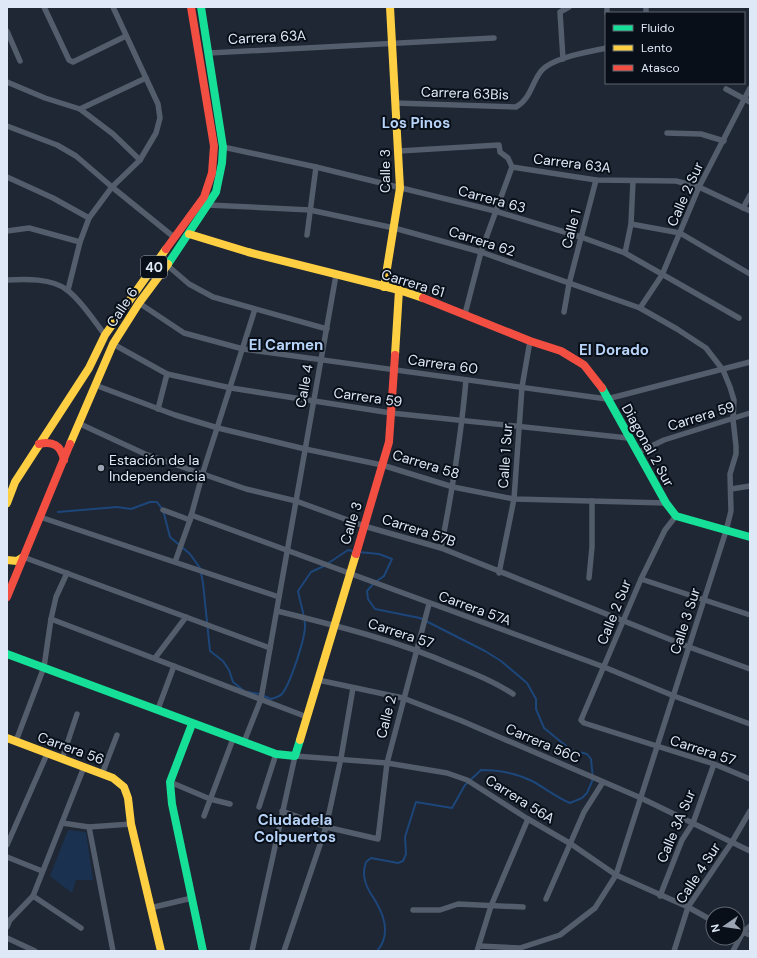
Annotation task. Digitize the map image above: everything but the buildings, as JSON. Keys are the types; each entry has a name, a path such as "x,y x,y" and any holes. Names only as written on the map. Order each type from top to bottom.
{"main road":[{"name":"Calle 6","path":"7,503 11,483 39,444 89,368 105,335 122,309 204,197 212,174 214,146 191,7"},
{"name":"Calle 6","path":"7,597 78,423 113,344 139,303 189,234 216,192 222,162 223,146 201,7"},
{"name":"Calle 3","path":"384,287 400,188 390,7"},
{"name":"Carrera 61","path":"189,234 248,252 398,290 441,304 530,341 561,351 584,365 598,383 607,399"},
{"name":"Calle 3","path":"295,756 389,442 398,290"},
{"name":"Diagonal 2 Sur","path":"607,399 666,503"},
{"path":"39,444 48,441 57,444 63,451 64,460"},
{"path":"666,503 676,516 750,537"},
{"path":"7,560 17,561 23,557"},
{"path":"7,654 158,709 192,724 233,739 276,754 295,756"},
{"path":"192,724 170,782 172,804 203,951"},
{"name":"Carrera 56","path":"7,738 113,778 124,787 128,798 131,824"},
{"path":"131,824 161,951"}],"street":[{"path":"44,7 69,60 73,62 126,36"},
{"path":"68,290 80,242 89,218 112,188 140,160 156,133 160,118 158,104 113,7"},
{"path":"563,59 560,12 569,7"},
{"path":"7,31 20,61"},
{"name":"Carrera 63A","path":"209,53 494,38"},
{"name":"Carrera 63Bis","path":"395,103 516,107 522,104 541,71 547,65 563,59 605,48"},
{"path":"80,109 146,78"},
{"path":"7,82 45,98 80,109 113,134 140,160"},
{"name":"Calle 2 Sur","path":"640,308 662,275 699,187 747,100 750,88"},
{"path":"726,89 747,100"},
{"path":"7,126 57,145 70,153 175,238"},
{"path":"667,133 701,134 724,141"},
{"name":"Carrera 63A","path":"399,151 499,145 500,152 508,158 512,167 596,180 676,181 699,187 750,211"},
{"name":"Carrera 63","path":"223,146 495,211 581,237 625,254 739,318"},
{"path":"307,235 316,167"},
{"path":"465,314 481,252 512,167"},
{"path":"7,177 53,198 89,218"},
{"name":"Calle 1","path":"569,284 596,180"},
{"path":"625,254 631,224 633,181"},
{"path":"743,208 750,195"},
{"name":"Carrera 62","path":"208,205 310,210 394,228 481,252 640,308 677,329 706,348 723,370"},
{"path":"631,224 680,233 750,274"},
{"path":"7,231 29,228 80,242"},
{"path":"167,264 190,284 213,297 327,328"},
{"name":"Calle 4","path":"244,742 261,699 336,275"},
{"path":"7,280 28,278 59,285 68,290 105,335"},
{"path":"564,312 569,284"},
{"name":"Carrera 60","path":"139,303 184,333 243,349 607,399 750,362"},
{"path":"175,562 191,517 203,472 255,309"},
{"name":"Calle 1 Sur","path":"499,573 514,500 522,387 530,341"},
{"name":"Carrera 59","path":"113,344 167,374 231,388 391,413 628,438"},
{"name":"Calle 3 Sur","path":"478,948 520,948 560,935 596,908 616,875 726,531 730,511 730,474 736,450 733,419 734,400 723,370"},
{"path":"158,409 167,374"},
{"path":"441,548 453,487 463,421 466,380"},
{"name":"Carrera 58","path":"95,385 158,409 218,428 305,449 382,465 453,487 514,500 666,503"},
{"name":"Carrera 59","path":"637,453 664,440 750,413"},
{"name":"Carrera 57B","path":"78,423 146,454 203,472 246,489 296,501 364,526 441,548 499,573 689,647 750,669"},
{"path":"731,489 750,486"},
{"path":"589,578 592,547 592,502"},
{"name":"Carrera 57A","path":"162,510 191,517 288,550 429,604 604,667 674,696 750,724"},
{"name":"Calle 2 Sur","path":"581,720 641,579 665,530 676,516"},
{"path":"40,517 279,597"},
{"path":"23,557 270,648"},
{"path":"16,742 44,667 51,619 56,598 67,573"},
{"path":"641,579 750,615"},
{"name":"Calle 2","path":"326,827 378,839 387,763 429,604"},
{"name":"Carrera 57","path":"277,611 334,625 416,649 500,685 513,694"},
{"path":"155,658 186,617"},
{"path":"51,619 307,717"},
{"path":"158,709 174,666"},
{"name":"Carrera 56C","path":"318,680 403,698 462,721 641,798 750,851"},
{"path":"284,951 326,827 341,758 353,688"},
{"path":"62,760 77,714"},
{"name":"Carrera 57","path":"581,720 584,723 657,748 714,764 750,779"},
{"path":"102,774 117,735"},
{"path":"204,816 233,739"},
{"path":"7,845 47,754"},
{"path":"259,807 276,754"},
{"path":"252,951 295,756"},
{"name":"Carrera 56A","path":"295,756 341,758 387,763 447,773 467,780 528,819 571,844 616,875 660,896 688,907 705,917"},
{"name":"Calle 3A Sur","path":"660,896 682,840 693,823 714,764"},
{"path":"7,927 10,920 33,896 84,767"},
{"path":"170,782 210,799 230,804"},
{"path":"546,899 584,812 603,782"},
{"path":"282,811 326,827"},
{"name":"Calle 4 Sur","path":"674,951 688,907 732,842 750,811"},
{"path":"478,948 491,906 528,819"},
{"path":"62,823 89,827 131,824"},
{"path":"89,827 112,951"},
{"path":"7,857 42,872"},
{"path":"33,896 81,928"},
{"path":"150,908 192,898"},
{"path":"413,910 440,910 458,904 523,907"},
{"path":"7,938 35,951"}],"shaded area":[{"path":"68,830 86,832 93,880 76,880 72,893 50,876"}],"waterway":[{"path":"58,512 117,507 131,509 150,502 157,502 163,510 170,537 190,554 200,568 210,651 223,661 229,670 233,682 244,691"},
{"path":"327,564 348,550 353,551"},
{"path":"359,552 379,554 392,559 384,576 374,583 367,591 368,599 375,609 420,618 485,651 501,661 527,683 536,699 536,709 544,728 571,750 587,754 591,759 593,779 587,793 582,798 570,803 532,781 520,776 501,771 481,770 465,785 452,808 416,802 405,837 406,854 403,861 398,863 371,858 365,864 364,878 368,889 379,908 385,927 384,939 377,951"},
{"path":"248,692 259,694 271,699 282,694 297,660 305,630 298,591 311,572 324,566"}],"traffic: fast":[{"path":"168,264 216,192 222,163 223,147 201,7"},
{"path":"602,388 666,503 676,516 750,537"},
{"path":"7,654 276,754 295,756 300,740"},
{"path":"192,724 170,782 172,804 203,951"}],"traffic: slow":[{"path":"384,287 400,188 390,7"},
{"path":"189,234 248,252 399,290 423,298"},
{"path":"7,503 15,482 89,368 105,335 166,249"},
{"path":"70,444 113,344 139,303 168,264"},
{"path":"395,355 399,290"},
{"path":"300,740 356,554"},
{"path":"7,560 17,561 23,557"},
{"path":"7,738 113,778 124,787 128,798 131,824 161,951"}],"traffic: jam":[{"path":"166,249 204,197 212,173 214,146 191,7"},
{"path":"423,298 530,341 561,351 584,365 602,388"},
{"path":"356,554 389,442 395,355"},
{"path":"39,444 48,443 56,445 61,451 64,460"},
{"path":"7,597 70,444"}],"place":[{"name":"Estación de la Independencia","path":"101,468"}],"district":[{"name":"Los Pinos","path":"416,123"},
{"name":"El Carmen","path":"286,345"},
{"name":"El Dorado","path":"614,350"},
{"name":"Ciudadela Colpuertos","path":"295,828"}]}
